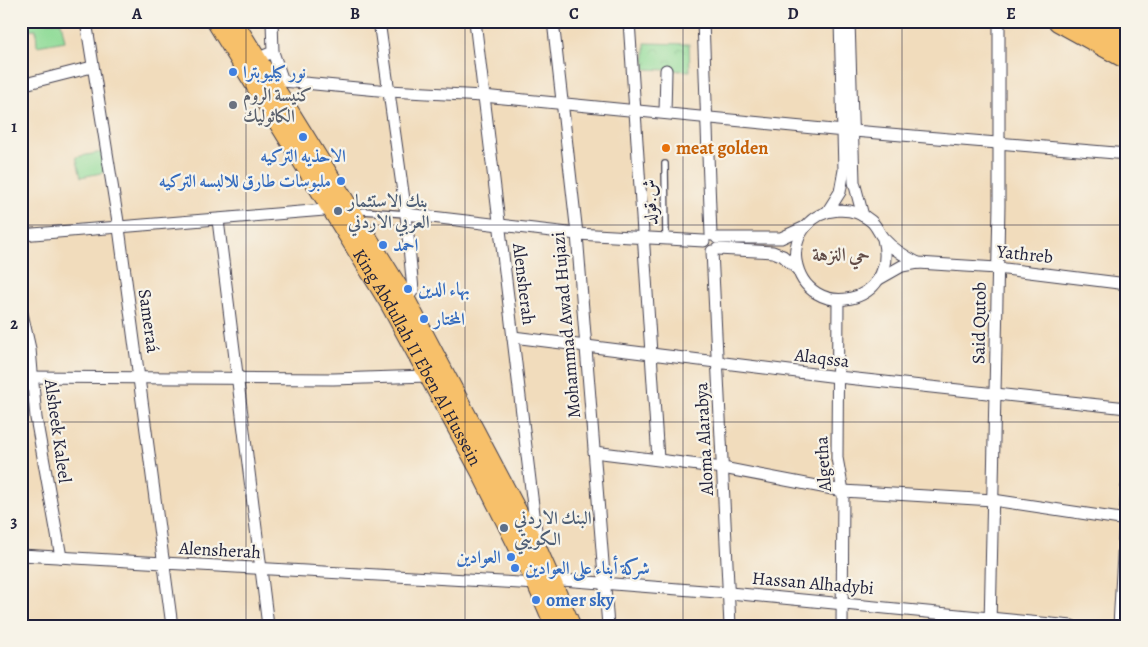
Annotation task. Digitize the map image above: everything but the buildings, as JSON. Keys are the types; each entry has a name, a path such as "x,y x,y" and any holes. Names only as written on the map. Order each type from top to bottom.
{"highway":[{"path":"1058,21 1127,59"},
{"path":"1090,21 1127,41"}],"main road":[{"name":"King Abdullah II Eben Al Hussein","path":"216,21 347,209 404,297 538,551 543,582 555,626"},
{"name":"King Abdullah II Eben Al Hussein","path":"234,21 264,56 347,209 389,302 428,376 543,582 571,626"}],"street":[{"name":"Sameraá","path":"86,21 119,228 152,480 166,564 172,626"},
{"path":"264,56 272,21"},
{"path":"379,21 406,214 413,290 409,296 404,297"},
{"name":"Alensherah","path":"475,21 538,551"},
{"name":"Mohammad Awad Hujazi","path":"553,21 577,234 608,626"},
{"path":"629,21 649,353 658,459"},
{"name":"Aloma Alarabya","path":"703,21 730,626"},
{"path":"840,21 854,182 864,216"},
{"path":"712,243 781,238 805,227 812,220 828,211 840,192 849,131 849,21"},
{"name":"Said Qutob","path":"990,622 999,143 999,21"},
{"path":"21,85 92,67"},
{"path":"665,113 666,70"},
{"path":"277,83 484,96 562,105 706,116 849,131 1127,154"},
{"path":"21,235 347,209"},
{"path":"828,211 852,211 864,216 872,222 883,238 918,263"},
{"path":"406,214 577,234 712,243 773,252 783,256 798,269 807,285 821,296 838,300 862,295 879,279 902,266 918,263"},
{"path":"218,220 268,626"},
{"path":"798,269 796,247 805,227"},
{"path":"879,279 886,259 883,238"},
{"name":"Yathreb","path":"918,263 997,268 1127,284"},
{"name":"Algetha","path":"838,300 837,458 843,491 842,626"},
{"name":"Alsheek Kaleel","path":"21,309 30,349 27,377 61,557"},
{"name":"Alaqssa","path":"513,337 838,378 1127,408"},
{"path":"27,377 333,379 428,376"},
{"path":"594,452 723,468 843,491 993,500 1126,520"},
{"path":"1120,626 1127,486"},
{"name":"Alensherah","path":"21,555 261,570 543,582"},
{"name":"Hassan Alhadybi","path":"543,582 605,584 730,593 842,603 990,622 1072,626"}],"lane":[{"name":"ش.قولد","path":"665,164 666,239"},
{"path":"347,209 406,214"}],"green space":[{"path":"21,21 61,22 65,41 37,46 36,29 21,30"},
{"path":"645,43 689,44 690,71 645,69"},
{"path":"103,152 106,172 81,177 76,157"}],"place":[{"name":"نور كيليوبترا","path":"233,72"},
{"name":"كنيسة الروم الكاثوليك","path":"233,105"},
{"name":"الاحذيه التركيه","path":"303,137"},
{"name":"meat golden","path":"666,148"},
{"name":"ملبوسات طارق للالبسه التركيه","path":"341,181"},
{"name":"بنك الاستثمار العربي الاردني","path":"338,211"},
{"name":"احمد","path":"383,245"},
{"name":"بهاء الدين","path":"408,289"},
{"name":"المختار","path":"424,319"},
{"name":"البنك الاردني الكويتي","path":"504,528"},
{"name":"العوادين","path":"511,557"},
{"name":"شركة أبناء على العوادين","path":"515,568"},
{"name":"omer sky","path":"536,600"}],"district":[{"name":"حي النزهة","path":"841,255"}]}
